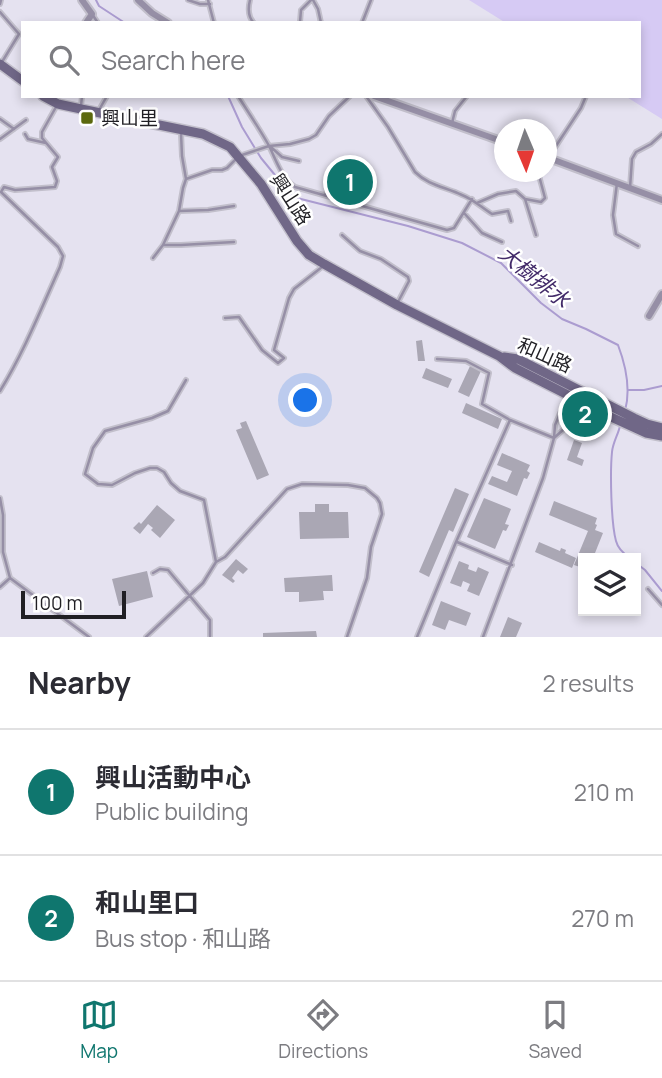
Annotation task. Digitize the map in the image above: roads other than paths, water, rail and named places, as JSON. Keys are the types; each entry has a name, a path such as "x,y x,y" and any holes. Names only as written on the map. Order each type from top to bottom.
{"main road":[{"path":"0,64 21,80"},
{"name":"興山路","path":"47,98 58,104 203,134 230,147 261,184 297,241 309,255 397,305 499,355"},
{"name":"和山路","path":"499,355 518,359 577,389 613,413"},
{"name":"和山路","path":"499,355 515,368 577,400 613,413"},
{"path":"613,413 646,433 662,436"},
{"path":"631,422 662,428"}],"street":[{"path":"82,0 92,14 87,21"},
{"path":"138,0 165,21"},
{"path":"380,98 494,138"},
{"path":"557,162 662,200"},
{"path":"649,316 662,294"}],"lane":[{"path":"188,0 200,4 209,2 214,21"},
{"path":"250,0 252,21"},
{"path":"300,21 301,10 312,0 318,9 321,21"},
{"path":"363,21 372,0"},
{"path":"0,12 19,34 0,64"},
{"path":"92,14 97,21"},
{"path":"81,109 82,98"},
{"path":"97,112 106,98"},
{"path":"239,98 269,146 281,173 295,187 447,230 454,228 472,199"},
{"path":"186,179 212,170 222,170 238,156 269,146 290,145 309,139 316,135 329,116 348,98"},
{"path":"367,98 415,172 428,183 472,199 492,214 508,211 511,221"},
{"path":"452,123 455,111 465,98"},
{"path":"557,143 585,98"},
{"path":"0,391 26,344 63,256 58,247 1,192 4,187 15,190 55,187 57,181 52,167 58,157 42,138 58,104"},
{"path":"0,119 13,130"},
{"path":"0,139 26,120"},
{"path":"153,258 163,244 178,211 186,179 181,129"},
{"path":"25,134 28,139 46,143"},
{"path":"630,188 632,159 636,152 662,134"},
{"path":"269,146 282,157 299,161"},
{"path":"325,195 333,182"},
{"path":"476,204 498,194 516,191 525,199 541,202 545,198 541,182"},
{"path":"617,183 613,215 615,234 638,246"},
{"path":"525,199 536,235"},
{"path":"178,211 234,206"},
{"path":"464,212 482,233 502,242"},
{"path":"342,235 360,251 381,259 408,277 409,281 397,305"},
{"path":"163,244 234,242"},
{"path":"225,318 239,317 262,350 278,363 284,359 274,350 289,298 294,289 324,264"},
{"path":"437,359 466,361 489,373 482,404 510,420 554,438"},
{"path":"146,637 203,583 214,568 216,562 204,500 180,491 164,472 157,468 150,468 111,485 98,484 85,474 93,448 105,431 168,411 186,380"},
{"path":"483,637 543,478 555,425 568,395 577,389"},
{"path":"554,438 564,429 577,400 577,389"},
{"path":"417,637 510,420"},
{"path":"216,562 225,557 287,489 302,484 365,488 377,498 382,514 371,547 367,578 347,637"},
{"path":"0,498 3,552 10,578 89,637"},
{"path":"456,542 512,565"},
{"path":"153,573 160,569 168,570 210,620 210,636"},
{"path":"0,587 10,578"},
{"path":"648,589 662,605"}],"waterway":[{"name":"大樹排水","path":"96,0 99,6 122,21"},
{"name":"大樹排水","path":"229,98 242,127 261,158 293,197 408,226 462,243 501,263 541,303 562,319 618,345 627,378 625,411"},
{"path":"629,390 662,386"},
{"name":"大樹排水","path":"620,426 613,445 611,484 614,533 617,544 624,553"},
{"name":"大樹排水","path":"641,567 662,591"}],"place":[{"name":"興山里","path":"87,118"},
{"name":"興山活動中心","path":"350,182"},
{"name":"和山里口","path":"585,414"}]}
